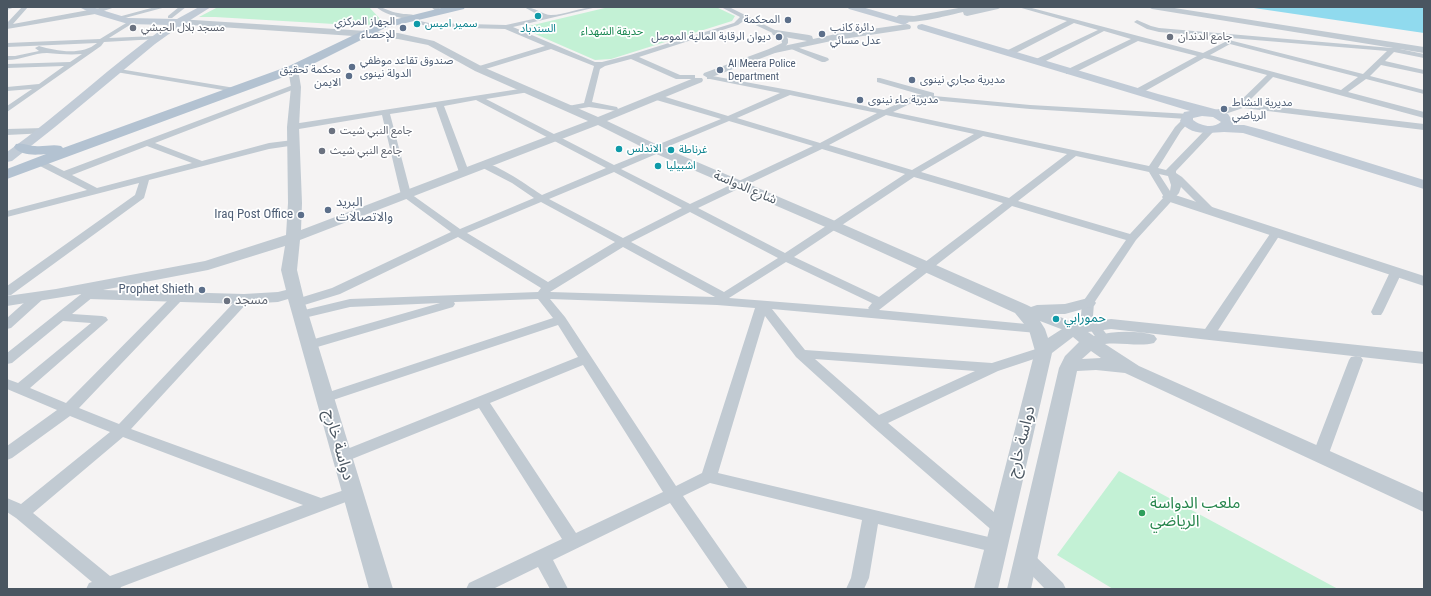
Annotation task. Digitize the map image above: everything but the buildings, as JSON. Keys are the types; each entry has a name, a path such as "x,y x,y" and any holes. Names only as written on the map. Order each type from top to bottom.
{"main road":[{"path":"84,7 95,12 125,19 183,18 212,7"},
{"path":"7,158 44,131 155,38 183,18 206,7"},
{"path":"852,7 1154,97 1210,112 1220,125 1258,133 1424,185"},
{"path":"863,7 911,24"},
{"path":"351,28 376,30 418,20 436,9 465,8"},
{"path":"7,174 293,69 376,30 465,8"},
{"path":"1154,97 1177,107 1195,127 1243,122 1424,177"},
{"path":"1187,117 1196,112 1210,112"},
{"path":"21,148 39,151 86,144"}],"street":[{"path":"7,8 12,7"},
{"path":"25,7 7,27 95,12 112,7"},
{"path":"7,110 91,51 125,19 164,7"},
{"path":"183,7 183,18"},
{"path":"527,7 548,17"},
{"path":"183,18 376,30 384,19 379,12 380,8 398,16 418,20 429,25 506,27 591,7"},
{"path":"709,76 781,47 785,42 784,38 776,33 724,7"},
{"path":"772,51 841,36 933,20 977,7"},
{"path":"911,24 914,19 998,7"},
{"path":"1012,7 1023,8 1104,29 1424,115"},
{"path":"1152,7 1424,50"},
{"path":"1167,7 1424,46"},
{"path":"506,27 594,64 602,64 632,57 736,24 744,17"},
{"path":"183,18 351,28"},
{"path":"1009,54 1073,21"},
{"path":"1137,22 1154,29 1392,50 1424,56"},
{"path":"776,33 808,38 911,24"},
{"path":"1038,62 1104,29"},
{"name":"شارع الدواسة","path":"376,30 431,43 479,69 571,108 656,150 835,226 1021,309 1090,334"},
{"name":"شارع الدواسة","path":"376,30 398,36"},
{"path":"1196,33 1424,92"},
{"path":"7,45 155,38"},
{"path":"1069,72 1138,38"},
{"path":"50,61 65,53 68,50 66,49 76,42"},
{"path":"1137,92 1229,42"},
{"path":"1381,43 1388,46 1392,50"},
{"path":"41,44 39,47 40,50 47,51 65,53 91,51"},
{"path":"479,69 552,46"},
{"path":"790,47 825,60"},
{"path":"1342,93 1364,76 1392,50 1406,47"},
{"path":"7,62 11,58 47,51"},
{"path":"632,57 679,77 694,78"},
{"path":"1380,62 1424,72"},
{"path":"7,66 72,64"},
{"path":"588,104 596,68 602,64"},
{"name":"دواسة خارج","path":"293,69 296,87 293,127 295,203 289,270 309,345 381,589"},
{"path":"116,70 235,90"},
{"path":"46,73 60,72"},
{"path":"7,73 33,74"},
{"path":"7,301 56,294 208,265 293,238 656,97 694,78 698,74 884,112 1171,174 1211,211"},
{"path":"1272,74 1240,106 1236,114 1220,125 1171,170 1171,174 1177,188 1174,194 1169,197 1132,238 1088,303 1087,316 1090,334 1114,359 1133,370 1424,503"},
{"path":"594,120 614,109 694,78"},
{"path":"880,80 915,89 942,99"},
{"path":"7,90 40,86"},
{"path":"63,175 296,87"},
{"path":"293,127 526,90"},
{"path":"297,303 336,291 459,233 614,169 789,92"},
{"path":"656,97 1132,238"},
{"path":"544,291 623,242 737,185 821,146 884,112 919,97 1030,107 1187,117"},
{"path":"7,100 24,98"},
{"path":"478,98 556,137 614,169 785,257 880,302"},
{"path":"438,104 464,172"},
{"path":"571,108 581,107 588,104 614,109"},
{"path":"1210,112 1228,111 1240,106 1424,127"},
{"path":"386,113 406,195 544,291 560,320 673,494 739,589"},
{"path":"1152,170 1187,117"},
{"path":"7,132 44,131"},
{"path":"720,298 835,226 913,173 982,133"},
{"path":"146,143 202,164"},
{"path":"7,214 269,146 293,143"},
{"path":"869,313 880,302 925,267 1075,153"},
{"path":"39,162 96,191"},
{"path":"484,165 515,181 542,199 623,242 720,298"},
{"path":"1152,170 1169,197 1424,281"},
{"path":"7,292 140,196 145,178"},
{"path":"1208,335 1276,233"},
{"path":"1377,312 1396,272"},
{"path":"56,294 244,299 278,297 297,303 330,307 350,303 467,298 544,291 720,298 762,304 1037,329"},
{"path":"7,360 89,294"},
{"path":"7,325 39,296"},
{"path":"7,454 69,410 177,298"},
{"path":"309,345 467,298"},
{"path":"244,299 121,431 14,508 105,588 352,493"},
{"path":"1021,309 1064,309 1088,303"},
{"path":"762,304 801,354 877,422 999,537"},
{"path":"709,477 762,304"},
{"path":"1021,309 1037,329 1044,351"},
{"path":"14,387 102,320 59,317"},
{"path":"325,398 560,320"},
{"path":"1090,334 1116,325 1424,358"},
{"path":"877,422 993,368 1044,351 1058,338 1090,334 1424,368"},
{"name":"دواسة خارج","path":"1019,589 1068,368 1076,352 1090,334"},
{"name":"دواسة خارج","path":"986,589 1044,351"},
{"path":"801,354 993,368"},
{"path":"342,456 586,360"},
{"path":"1320,456 1356,360"},
{"path":"1068,368 1086,363 1096,363 1133,370"},
{"path":"14,387 121,431 322,505"},
{"path":"482,402 573,542"},
{"path":"475,589 709,477 870,515 999,537"},
{"path":"855,589 860,578 870,515"},
{"path":"542,557 559,589"},
{"path":"1026,558 1057,589"}],"green space":[{"path":"218,7 369,7 383,22 368,26 199,17"},
{"name":"حديقة الشهداء","path":"609,7 716,7 735,16 732,21 611,59 595,60 526,30 529,26"},
{"name":"ملعب الدواسة الرياضي","path":"1119,471 1338,589 1113,589 1057,555"}],"water":[{"path":"1247,7 1424,7 1424,33"}],"place":[{"name":"السندباد","path":"538,16"},
{"name":"المحكمة","path":"788,20"},
{"name":"سمير اميس","path":"417,24"},
{"name":"مسجد بلال الحبشي","path":"133,28"},
{"name":"الجهاز المركزي للإحصاء","path":"403,28"},
{"name":"دائرة كانب عدل مسائي","path":"822,34"},
{"name":"ديوان الرقابة المالية الموصل","path":"779,37"},
{"name":"جامع الدندان","path":"1170,37"},
{"name":"صندوق تقاعد موظفي الدولة نينوى","path":"352,67"},
{"name":"Al Meera Police Department","path":"720,70"},
{"name":"محكمة تحقيق الايمن","path":"349,76"},
{"name":"مديرية مجاري نينوى","path":"912,80"},
{"name":"مديرية ماء نينوى","path":"860,100"},
{"name":"مديرية النشاط الرياضي","path":"1224,109"},
{"name":"جامع النبي شيت","path":"332,131"},
{"name":"الاندلس","path":"619,149"},
{"name":"غرناطة","path":"671,150"},
{"name":"جامع النبي شيث","path":"322,151"},
{"name":"اشبيليا","path":"658,166"},
{"name":"البريد والاتصالات","path":"328,210"},
{"name":"Iraq Post Office","path":"301,215"},
{"name":"Prophet Shieth","path":"202,290"},
{"name":"مسجد","path":"227,301"},
{"name":"حمورابي","path":"1056,319"},
{"name":"ملعب الدواسة الرياضي","path":"1142,513"}]}
